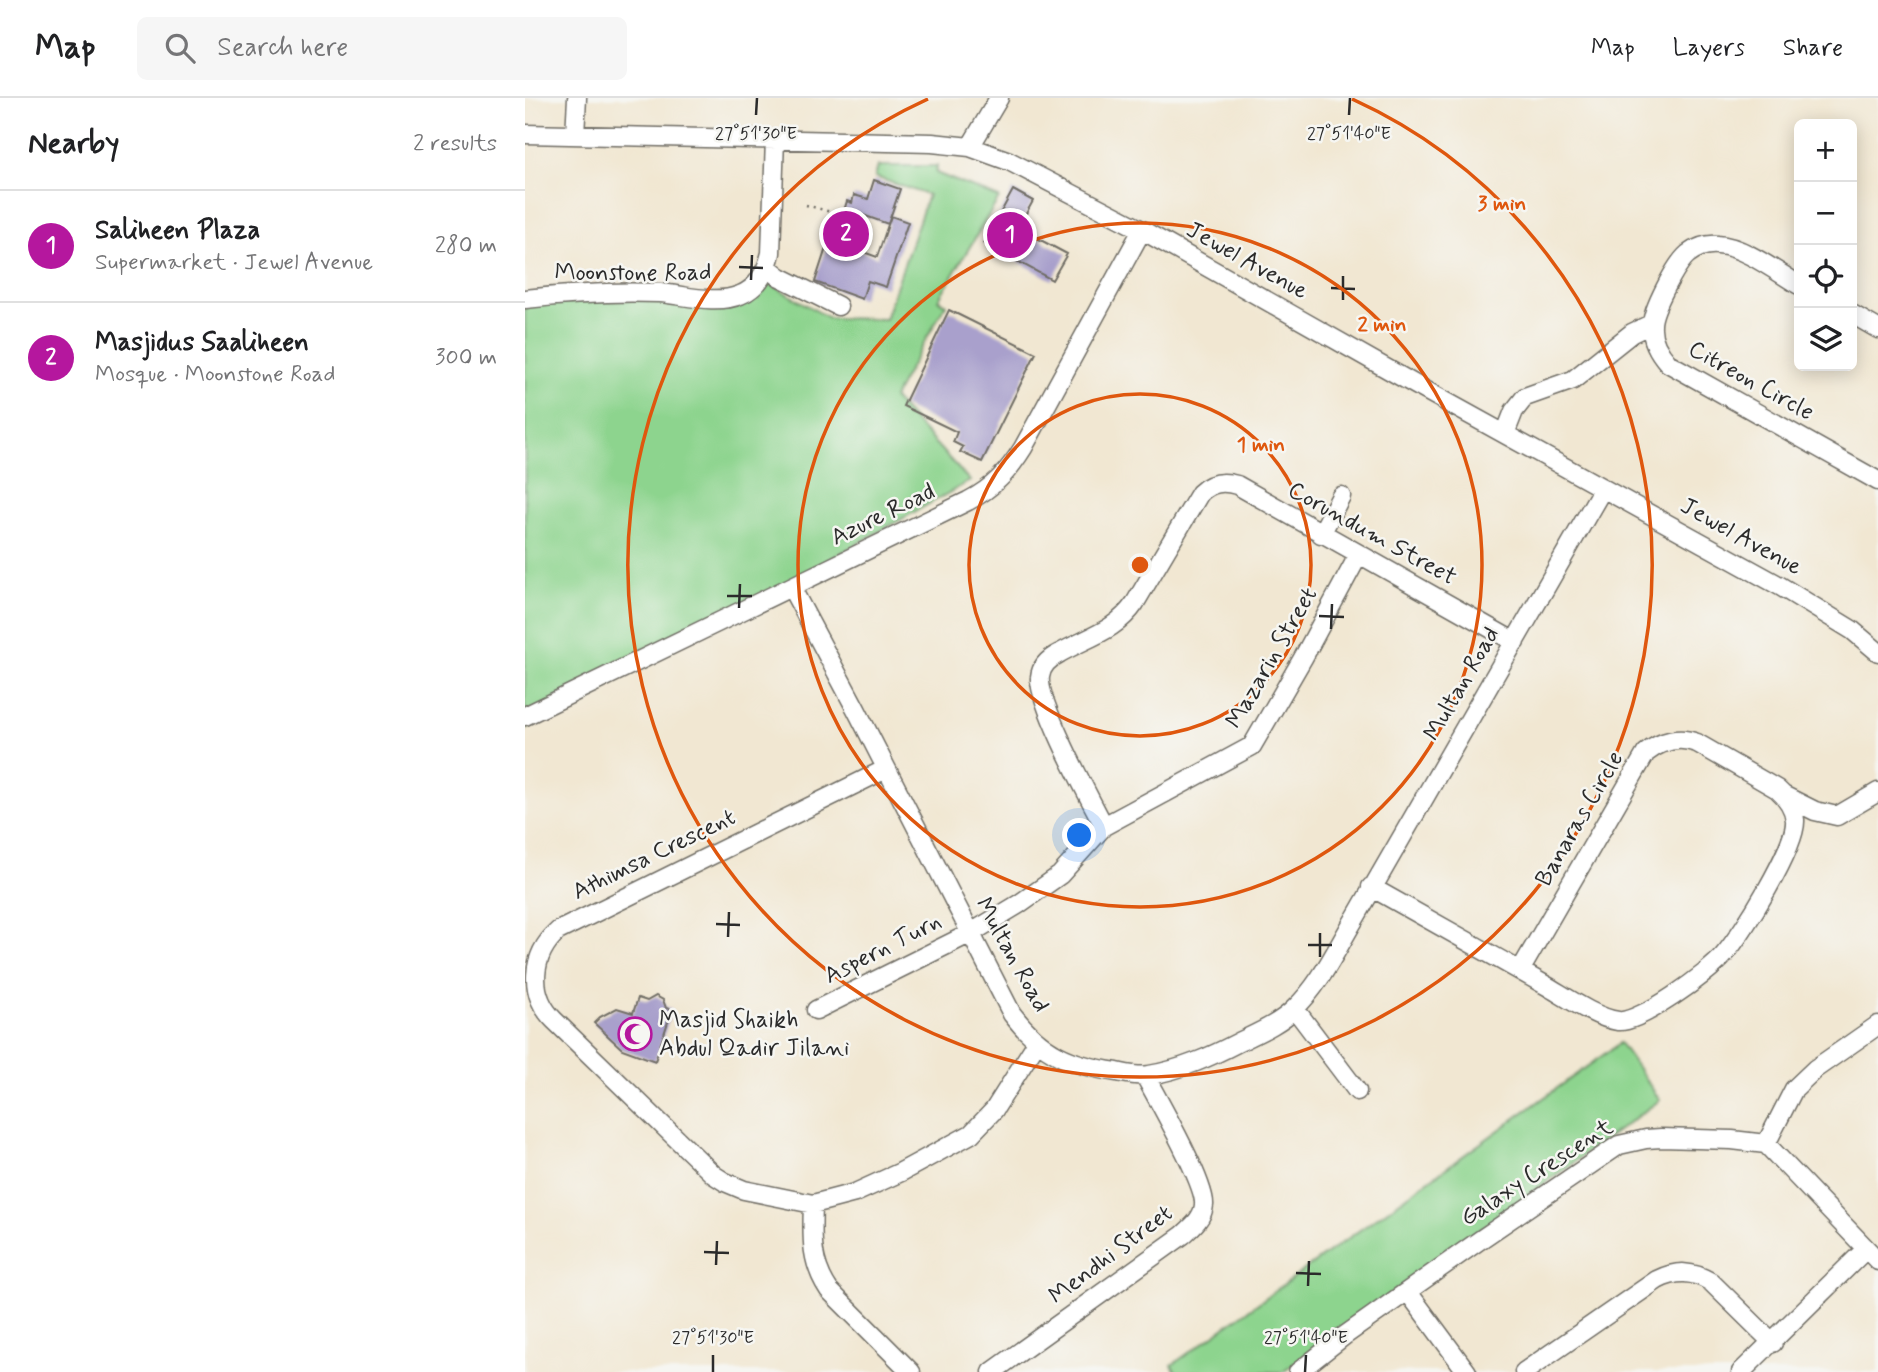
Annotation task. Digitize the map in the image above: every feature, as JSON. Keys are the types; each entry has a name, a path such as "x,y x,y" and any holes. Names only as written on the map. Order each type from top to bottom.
{"street":[{"path":"575,135 577,98"},
{"path":"970,147 999,98"},
{"name":"Jewel Avenue","path":"525,134 932,143 970,147 1031,171 1142,230 1780,586 1876,646"},
{"path":"775,139 773,232 768,267 780,277 838,306"},
{"name":"Azure Road","path":"525,716 968,501 998,481 1023,448 1142,230"},
{"path":"1505,434 1514,411 1525,397 1573,380 1632,333 1651,324 1654,313 1683,259 1698,248 1719,245 1737,250 1794,282"},
{"name":"Moonstone Road","path":"525,299 626,293 722,298 740,295 751,289 768,267"},
{"path":"1857,317 1878,329"},
{"name":"Citreon Circle","path":"1651,324 1656,346 1668,363 1878,481"},
{"name":"Corundum Street","path":"1104,826 1055,727 1042,695 1040,675 1045,664 1060,652 1104,632 1125,618 1200,493 1209,486 1219,482 1237,485 1358,556 1515,642"},
{"name":"Multan Road","path":"791,587 1012,1014 1037,1042 1080,1065 1145,1076 1198,1062 1264,1029 1294,1009 1318,979 1603,488"},
{"path":"1321,534 1342,496"},
{"name":"Mazarin Street","path":"971,933 1050,884 1104,826 1252,746 1358,556"},
{"name":"Banaras Circle","path":"1520,971 1646,753 1657,744 1688,739 1785,796 1815,811 1837,816 1878,792"},
{"name":"Athimsa Crescent","path":"886,768 571,924 549,939 538,968 537,994 545,1011 714,1175 744,1190 813,1204 855,1193 901,1172 971,1134 994,1110 1037,1042"},
{"path":"1371,887 1599,1015 1616,1021 1632,1019 1666,1000 1724,956 1791,841 1795,821 1785,796"},
{"name":"Aspern Turn","path":"816,1010 971,933"},
{"path":"1294,1009 1357,1091"},
{"path":"1741,1372 1872,1255 1766,1144 1794,1089 1815,1069 1878,1025"},
{"name":"Mendhi Street","path":"992,1372 1183,1235 1200,1216 1204,1203 1199,1183 1145,1076"},
{"name":"Galaxy Crescent","path":"1298,1372 1344,1336 1491,1232 1619,1145 1661,1138 1766,1144"},
{"path":"813,1204 815,1264 823,1282 911,1372"},
{"path":"1524,1372 1657,1280 1677,1273 1700,1275 1711,1282 1773,1342"},
{"path":"1408,1292 1467,1372"}],"path":[{"path":"806,205 838,214"}],"green space":[{"path":"878,166 937,166 936,173 999,198 938,300 946,304 893,398 970,481 525,729 525,304 650,299 718,308 735,306 765,281 829,318 885,319 928,195 875,177"},
{"path":"1620,1043 1660,1100 1283,1372 1176,1372 1172,1365"}],"building":[{"path":"874,180 900,189 888,224 863,215 852,248 877,257 891,216 908,222 886,287 868,281 862,299 815,282 827,245 833,246 847,201 852,203 854,195 868,199"},
{"path":"1013,190 1033,201 1018,228 1067,254 1052,280 984,243"},
{"path":"949,310 1036,353 982,462 960,452 963,447 953,442 957,432 903,406"},
{"name":"Masjid Shaikh Abdul Qadir Jilani","path":"656,996 663,1000 666,1008 672,1010 655,1061 622,1049 594,1023 617,1008 633,1013 638,998 647,1001"}],"place":[{"name":"Masjidus Saaliheen","path":"846,234"},
{"name":"Saliheen Plaza","path":"1010,235"},
{"name":"Masjid Shaikh Abdul Qadir Jilani","path":"635,1034"}]}
